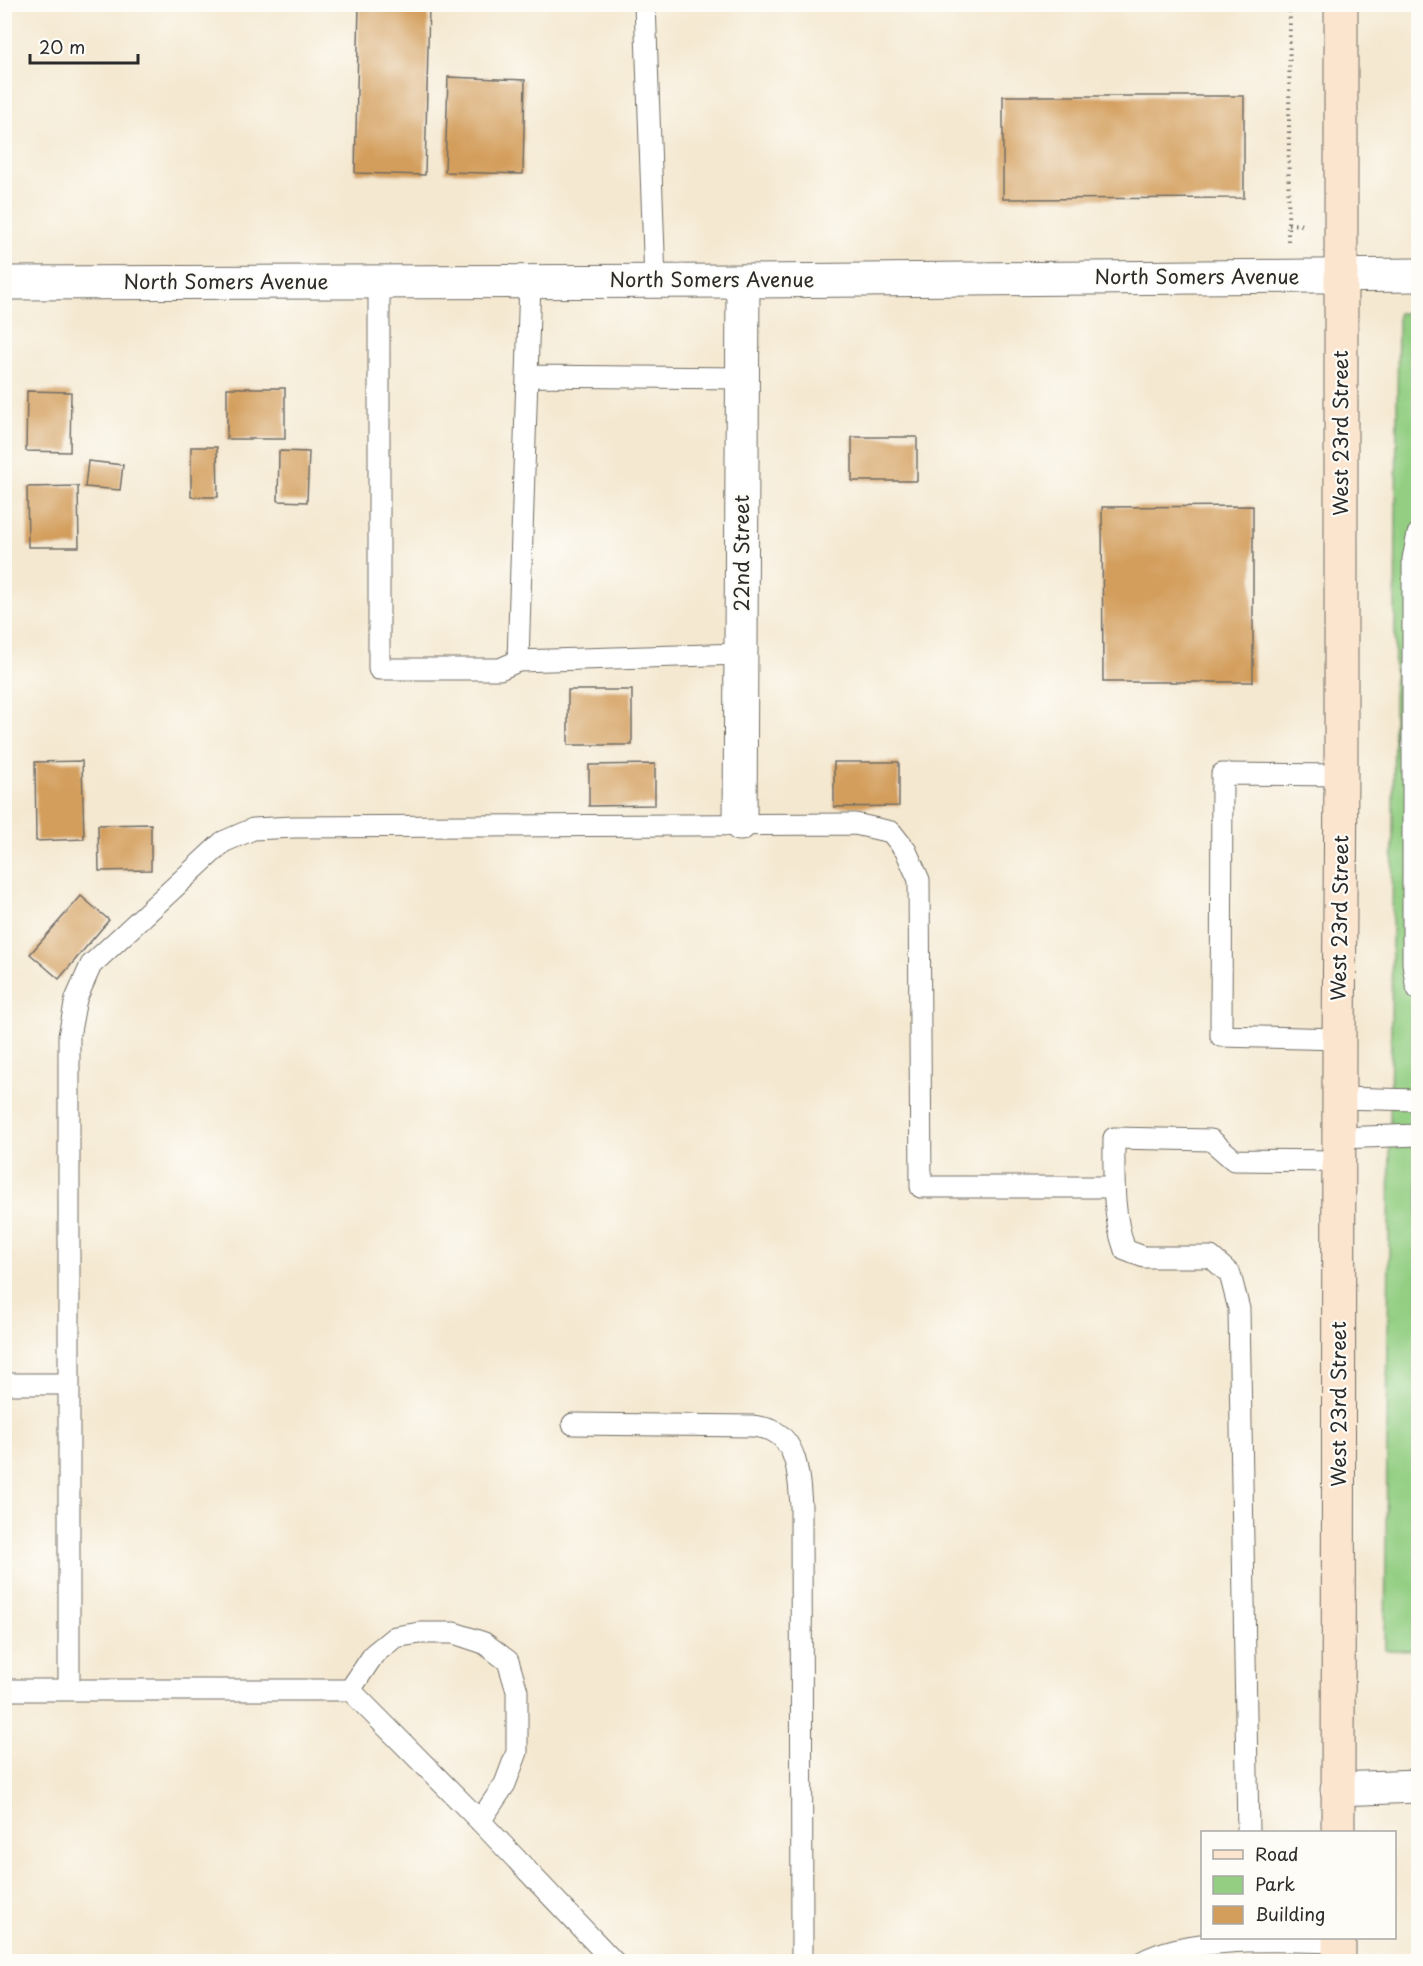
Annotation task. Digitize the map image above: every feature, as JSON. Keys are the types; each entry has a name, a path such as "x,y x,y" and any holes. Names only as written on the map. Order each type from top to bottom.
{"main road":[{"name":"West 23rd Street","path":"1338,1831 1341,4"}],"street":[{"name":"North Somers Avenue","path":"4,283 742,281 1419,275"},
{"name":"22nd Street","path":"740,825 742,281"},
{"path":"1337,1789 1419,1786"}],"lane":[{"path":"645,4 655,281"},
{"path":"379,281 379,669 500,669 518,661 741,654"},
{"path":"518,661 530,281"},
{"path":"527,376 742,378"},
{"path":"1419,534 1413,559 1413,963 1419,989"},
{"path":"1339,1039 1221,1036 1222,774 1341,776"},
{"path":"69,1689 69,1036 76,999 92,965 223,842 254,829 294,827 855,824 891,832 906,850 919,880 921,1187 1114,1187"},
{"path":"1339,1098 1419,1100"},
{"path":"1248,1831 1239,1309 1230,1274 1211,1257 1144,1257 1125,1251 1117,1229 1114,1138 1211,1140 1234,1160 1339,1150 1419,1135"},
{"path":"4,1384 69,1384"},
{"path":"573,1424 753,1426 773,1431 789,1444 798,1472 801,1506 802,1962"},
{"path":"350,1690 374,1654 395,1637 420,1633 454,1633 484,1643 508,1661 517,1691 517,1752 505,1784 480,1821"},
{"path":"4,1690 350,1690 480,1821 614,1962"},
{"path":"1142,1962 1154,1955 1186,1947 1250,1939 1339,1947"}],"path":[{"path":"1288,224 1290,4"}],"green space":[{"path":"1398,313 1418,313 1418,1651 1385,1650"}],"building":[{"path":"359,4 429,4 425,175 355,173"},
{"path":"448,77 525,80 523,174 445,172"},
{"path":"1003,96 1244,96 1244,198 1003,199"},
{"path":"227,388 285,388 285,439 227,439"},
{"path":"27,391 71,392 70,452 26,451"},
{"path":"852,437 917,437 917,481 852,481"},
{"path":"191,447 217,447 218,497 191,497"},
{"path":"279,451 309,452 307,502 278,501"},
{"path":"88,461 123,465 120,490 85,487"},
{"path":"78,486 79,547 28,547 27,487"},
{"path":"1253,506 1253,682 1103,682 1102,507"},
{"path":"568,690 632,690 632,745 568,745"},
{"path":"82,761 84,839 36,841 35,762"},
{"path":"834,762 899,762 899,806 834,807"},
{"path":"655,764 655,805 589,806 589,765"},
{"path":"151,824 151,870 99,871 98,825"},
{"path":"81,896 109,920 59,979 30,954"}]}
